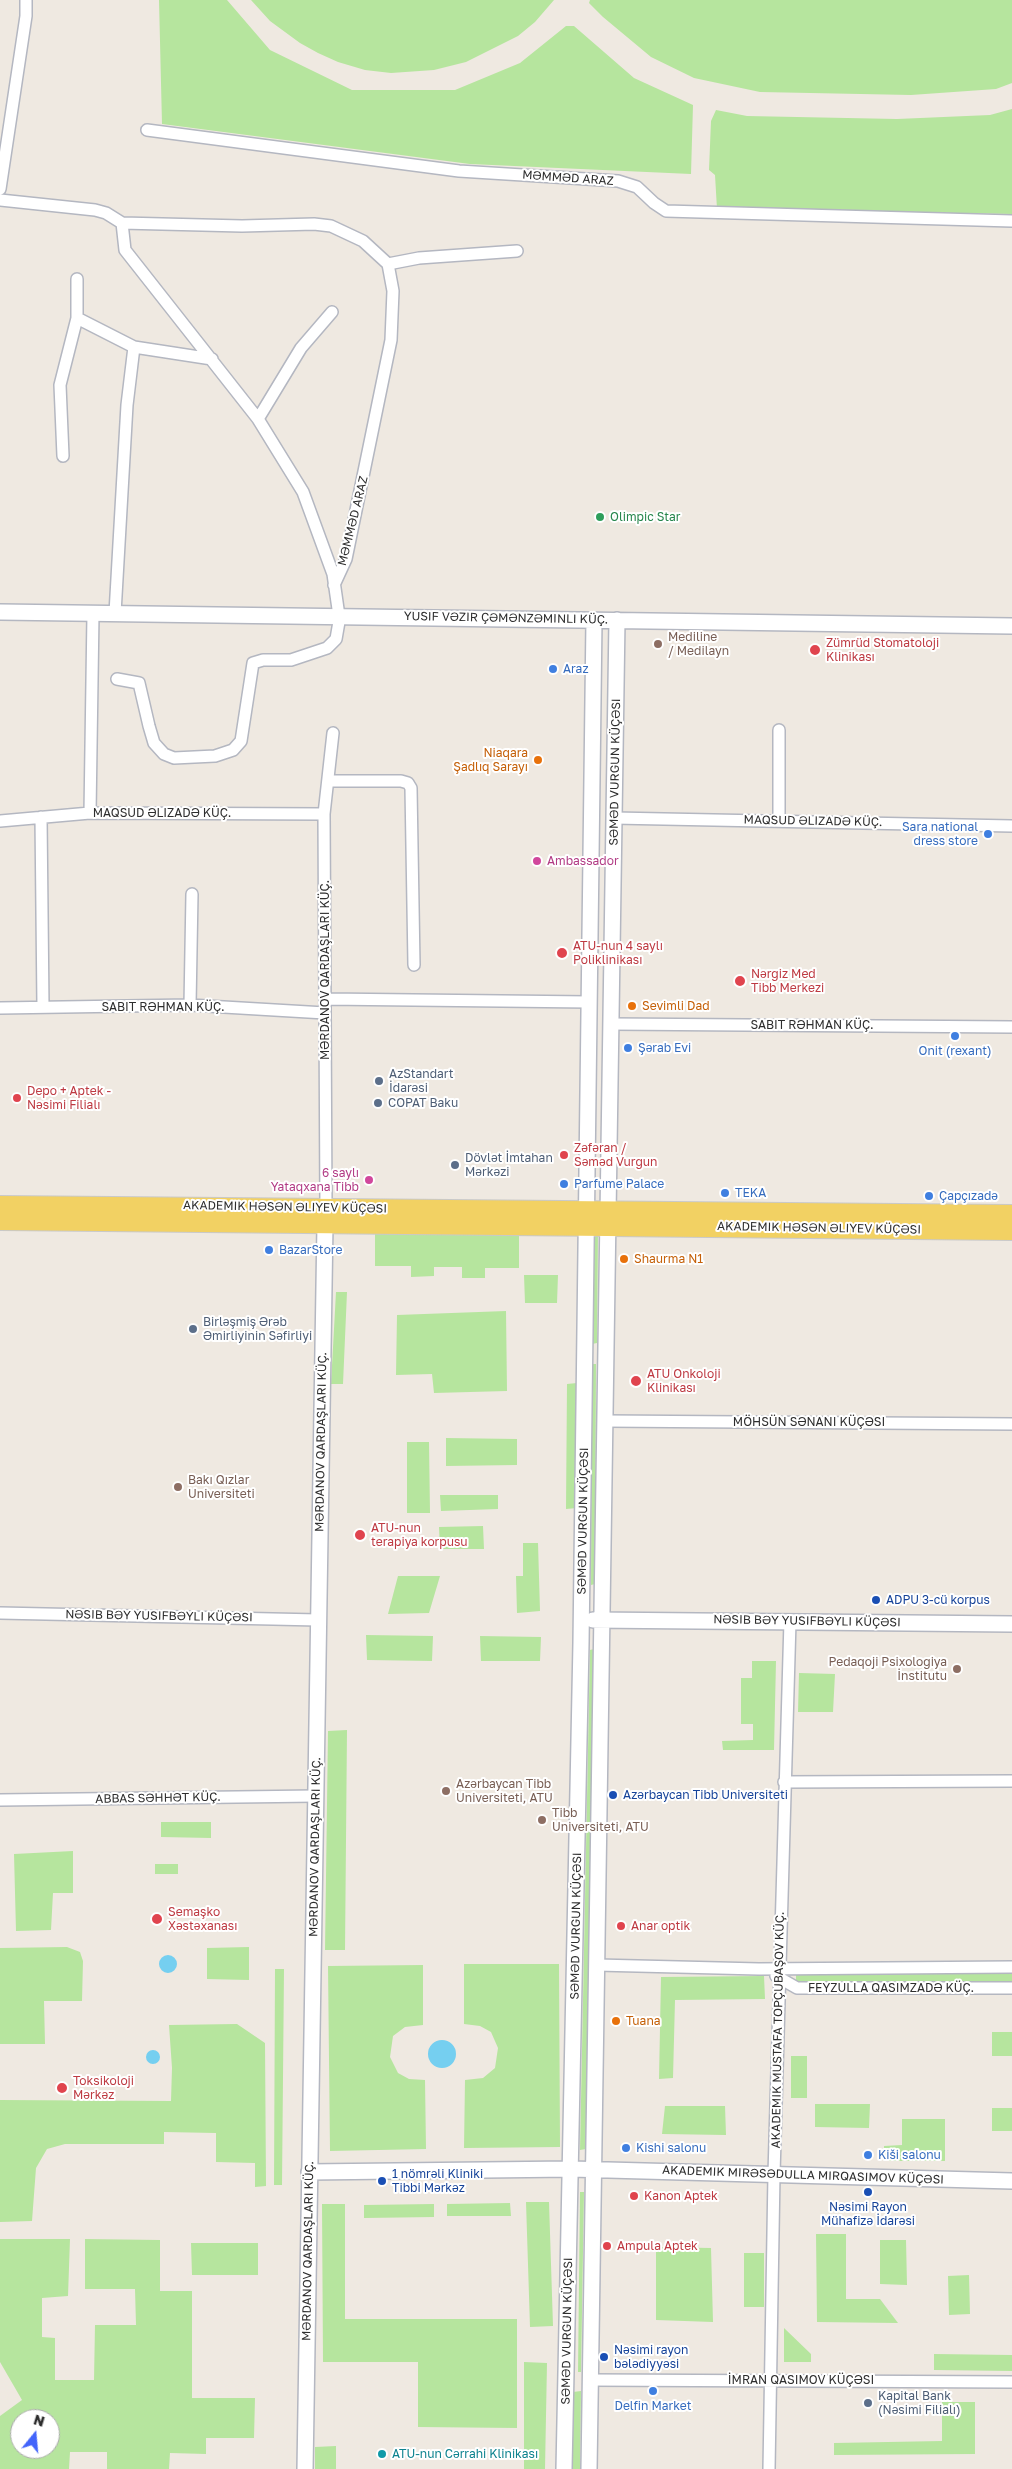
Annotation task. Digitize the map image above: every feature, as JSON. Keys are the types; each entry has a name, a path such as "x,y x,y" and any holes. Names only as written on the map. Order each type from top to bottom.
{"main road":[{"name":"YUSIF VƏZIR ÇƏMƏNZƏMINLI KÜÇ.","path":"0,612 1012,626"},
{"name":"SƏMƏD VURĞUN KÜÇƏSI","path":"564,2469 581,1635 584,1356 580,1216 589,1002 594,620"},
{"name":"SƏMƏD VURĞUN KÜÇƏSI","path":"589,2469 617,620"},
{"name":"AKADEMIK HƏSƏN ƏLIYEV KÜÇƏSI","path":"0,1205 325,1216"},
{"name":"AKADEMIK HƏSƏN ƏLIYEV KÜÇƏSI","path":"626,1218 1012,1214"},
{"name":"AKADEMIK HƏSƏN ƏLIYEV KÜÇƏSI","path":"0,1220 325,1216 608,1216 1012,1231"},
{"path":"305,2469 320,1431 325,1216"},
{"path":"584,1356 606,1356"},
{"path":"581,1635 587,1624 602,1619"},
{"name":"NƏSIB BƏY YUSIFBƏYLI KÜÇƏSI","path":"602,1619 1012,1624"},
{"path":"309,2172 571,2169 1012,2181"},
{"path":"566,2380 591,2380"}],"street":[{"path":"0,189 26,16 26,0"},
{"name":"MƏMMƏD ARAZ","path":"147,130 459,171 618,181 637,187 666,211 1012,221"},
{"path":"0,200 95,210 106,213 122,223 242,226 314,224 331,226 364,241 388,264 419,258 517,251"},
{"path":"117,679 139,683 154,743 164,754 174,758 215,756 233,750 240,741 253,663 263,660 291,660 327,648 336,638 340,616 333,574 303,492 258,419 125,250 122,223"},
{"name":"MƏMMƏD ARAZ","path":"334,585 346,559 391,340 392,291 388,264"},
{"path":"63,456 60,385 78,318 77,279"},
{"path":"258,419 301,348 332,312"},
{"path":"78,318 134,347 212,359"},
{"path":"115,613 127,405 134,347"},
{"path":"90,812 93,614"},
{"path":"779,730 779,821"},
{"path":"325,1216 326,999 324,814 333,732"},
{"path":"328,781 401,780 408,783 411,788 414,965"},
{"name":"MAQSUD ƏLIZADƏ KÜÇ.","path":"0,821 90,812 324,814"},
{"path":"41,817 43,1007"},
{"name":"MAQSUD ƏLIZADƏ KÜÇ.","path":"614,818 1012,826"},
{"path":"190,1005 192,894"},
{"path":"326,999 589,1002"},
{"name":"SABIT RƏHMAN KÜÇ.","path":"0,1008 190,1005 325,1013"},
{"name":"SABIT RƏHMAN KÜÇ.","path":"611,1024 1012,1027"},
{"name":"MÖHSÜN SƏNANI KÜÇƏSI","path":"605,1421 1012,1424"},
{"name":"NƏSIB BƏY YUSIFBƏYLI KÜÇƏSI","path":"0,1613 318,1620"},
{"name":"AKADEMIK MUSTAFA TOPÇUBAŞOV KÜÇ.","path":"769,2469 774,2174 790,1621"},
{"path":"784,1782 1012,1781"},
{"name":"ABBAS SƏHHƏT KÜÇ.","path":"0,1800 316,1796"},
{"path":"597,1965 766,1969 779,1974 797,1988 1012,1988"},
{"path":"779,1974 1012,1967"},
{"path":"591,2380 771,2379 1012,2382"}],"green space":[{"path":"159,0 227,0 270,50 352,90 455,90 520,63 566,26 574,26 634,78 693,105 691,174 470,164 162,124"},
{"path":"251,0 554,0 535,22 518,36 466,62 434,70 391,73 365,70 338,62 318,53 300,43 270,21"},
{"path":"590,0 1012,0 1012,83 996,89 911,95 760,92 694,78 651,57 603,17 589,3"},
{"path":"1012,109 1012,214 717,209 715,175 709,170 711,121 716,110 747,116 897,119 990,115"},
{"path":"594,1230 598,1230 597,1343 592,1344"},
{"path":"375,1231 519,1232 519,1268 485,1268 485,1278 462,1278 462,1267 434,1267 434,1276 411,1277 411,1266 375,1266"},
{"path":"524,1275 558,1275 557,1303 525,1303"},
{"path":"336,1292 347,1292 343,1384 331,1384"},
{"path":"506,1311 507,1391 434,1393 432,1374 396,1375 397,1315"},
{"path":"592,1364 596,1364 595,1584 591,1585"},
{"path":"577,1383 577,1508 566,1509 567,1384"},
{"path":"446,1438 517,1439 517,1465 446,1466"},
{"path":"407,1442 429,1442 430,1513 407,1513"},
{"path":"440,1495 498,1495 498,1509 441,1511"},
{"path":"483,1526 484,1549 440,1549 439,1527"},
{"path":"523,1543 538,1543 540,1611 517,1613 516,1576 523,1576"},
{"path":"398,1576 440,1576 429,1613 388,1614"},
{"path":"366,1635 433,1636 432,1661 367,1660"},
{"path":"480,1636 541,1637 540,1661 481,1661"},
{"path":"594,1649 586,2149 580,2150 590,1650"},
{"path":"752,1661 776,1661 774,1750 723,1750 722,1741 753,1740 753,1724 741,1724 741,1678 752,1678"},
{"path":"799,1673 835,1674 833,1712 798,1712"},
{"path":"347,1730 345,1950 325,1950 328,1731"},
{"path":"161,1822 211,1822 211,1838 161,1837"},
{"path":"73,1851 73,1893 53,1893 51,1930 16,1931 14,1854"},
{"path":"155,1864 178,1864 178,1874 155,1874"},
{"path":"67,1947 80,1952 83,1961 82,2001 44,2001 45,2044 0,2044 0,1948"},
{"path":"249,1947 249,1980 207,1979 207,1948"},
{"path":"464,1964 559,1964 560,2147 464,2148 465,2080 483,2078 495,2068 498,2048 491,2032 480,2026 464,2024"},
{"path":"423,1965 423,2025 405,2027 393,2036 390,2057 398,2073 409,2079 425,2080 426,2149 330,2151 328,1966"},
{"path":"275,1969 284,1969 282,2185 274,2185"},
{"path":"1012,1973 1012,1983 796,1983 796,1974"},
{"path":"764,1976 765,1999 675,2000 673,2078 659,2079 661,1977"},
{"path":"237,2024 265,2043 266,2186 255,2187 255,2163 216,2162 216,2133 164,2132 164,2144 65,2144 47,2149 36,2168 32,2221 0,2222 0,2100 171,2101 172,2068 169,2025"},
{"path":"992,2032 1012,2032 1012,2056 992,2056"},
{"path":"791,2056 807,2056 807,2098 791,2098"},
{"path":"815,2104 870,2104 869,2128 815,2127"},
{"path":"665,2106 725,2106 726,2135 662,2134"},
{"path":"992,2108 1012,2108 1012,2131 992,2131"},
{"path":"902,2119 945,2119 945,2161 884,2161 884,2146 902,2145"},
{"path":"580,2192 584,2192 581,2372 578,2372"},
{"path":"526,2202 549,2202 553,2326 530,2327"},
{"path":"510,2203 511,2216 447,2216 447,2204"},
{"path":"322,2204 345,2204 345,2319 517,2319 517,2428 418,2427 418,2362 323,2362"},
{"path":"434,2204 434,2217 364,2218 364,2205"},
{"path":"816,2234 846,2234 846,2299 880,2299 898,2323 817,2322"},
{"path":"0,2239 70,2239 68,2296 42,2298 42,2337 55,2338 55,2380 94,2380 95,2325 136,2325 135,2289 85,2289 85,2239 160,2240 160,2291 192,2291 192,2398 255,2398 254,2438 206,2438 206,2454 170,2453 169,2469 107,2469 107,2452 70,2452 69,2469 0,2469 0,2416 22,2400 0,2362"},
{"path":"880,2240 906,2240 907,2285 880,2284"},
{"path":"191,2243 258,2243 258,2275 192,2275"},
{"path":"656,2247 711,2248 713,2322 656,2320"},
{"path":"744,2253 764,2253 764,2307 744,2307"},
{"path":"969,2275 970,2314 949,2315 948,2276"},
{"path":"784,2328 811,2354 811,2362 784,2362"},
{"path":"934,2354 1012,2355 1012,2371 934,2370"},
{"path":"524,2362 547,2363 545,2469 524,2469"},
{"path":"581,2391 580,2469 572,2469 573,2392"},
{"path":"942,2402 975,2402 975,2454 834,2455 834,2443 942,2441"},
{"path":"336,2446 336,2469 315,2469 315,2447"}],"water":[{"path":"168,1955 176,1960 177,1964 172,1972 168,1973 160,1968 159,1964 164,1956"},
{"path":"442,2040 452,2044 456,2054 452,2064 442,2068 432,2064 428,2054 432,2044"},
{"path":"153,2050 158,2052 160,2057 158,2062 153,2064 148,2062 146,2057 148,2052"}],"place":[{"name":"Olimpic Star","path":"600,517"},
{"name":"Mediline / Medilayn","path":"658,644"},
{"name":"Zümrüd Stomatoloji Klinikası","path":"815,650"},
{"name":"Araz","path":"553,669"},
{"name":"Niaqara Şadlıq Sarayı","path":"538,760"},
{"name":"Sara national dress store","path":"988,834"},
{"name":"Ambassador","path":"537,861"},
{"name":"ATU-nun 4 saylı Poliklinikası","path":"562,953"},
{"name":"Nərgiz Med Tibb Merkezi","path":"740,981"},
{"name":"Sevimli Dad","path":"632,1006"},
{"name":"Onit (rexant)","path":"955,1036"},
{"name":"Şərab Evi","path":"628,1048"},
{"name":"AzStandart İdarəsi","path":"379,1081"},
{"name":"Depo + Aptek - Nəsimi Filialı","path":"17,1098"},
{"name":"COPAT Baku","path":"378,1103"},
{"name":"Zəfəran / Səməd Vurğun","path":"564,1155"},
{"name":"Dövlət İmtahan Mərkəzi","path":"455,1165"},
{"name":"6 saylı Yataqxana Tibb","path":"369,1180"},
{"name":"Parfume Palace","path":"564,1184"},
{"name":"TEKA","path":"725,1193"},
{"name":"Çapçızadə","path":"929,1196"},
{"name":"BazarStore","path":"269,1250"},
{"name":"Shaurma N1","path":"624,1259"},
{"name":"Birləşmiş Ərəb Əmirliyinin Səfirliyi","path":"193,1329"},
{"name":"ATU Onkoloji Klinikası","path":"636,1381"},
{"name":"Bakı Qızlar Universiteti","path":"178,1487"},
{"name":"ATU-nun terapiya korpusu","path":"360,1535"},
{"name":"ADPU 3-cü korpus","path":"876,1600"},
{"name":"Pedaqoji Psixologiya İnstitutu","path":"957,1669"},
{"name":"Azərbaycan Tibb Universiteti, ATU","path":"446,1791"},
{"name":"Azərbaycan Tibb Universiteti","path":"613,1795"},
{"name":"Tibb Universiteti, ATU","path":"542,1820"},
{"name":"Semaşko Xəstəxanası","path":"157,1919"},
{"name":"Anar optik","path":"621,1926"},
{"name":"Tuana","path":"616,2021"},
{"name":"Toksikoloji Mərkəz","path":"62,2088"},
{"name":"Kishi salonu","path":"626,2148"},
{"name":"Kiši salonu","path":"868,2155"},
{"name":"1 nömrəli Kliniki Tibbi Mərkəz","path":"382,2181"},
{"name":"Nəsimi Rayon Mühafizə İdarəsi","path":"868,2192"},
{"name":"Kanon Aptek","path":"634,2196"},
{"name":"Ampula Aptek","path":"607,2246"},
{"name":"Nəsimi rayon bələdiyyəsi","path":"604,2357"},
{"name":"Delfin Market","path":"653,2391"},
{"name":"Kapital Bank (Nəsimi Filialı)","path":"868,2403"},
{"name":"ATU-nun Cərrahi Klinikası","path":"382,2454"}]}
